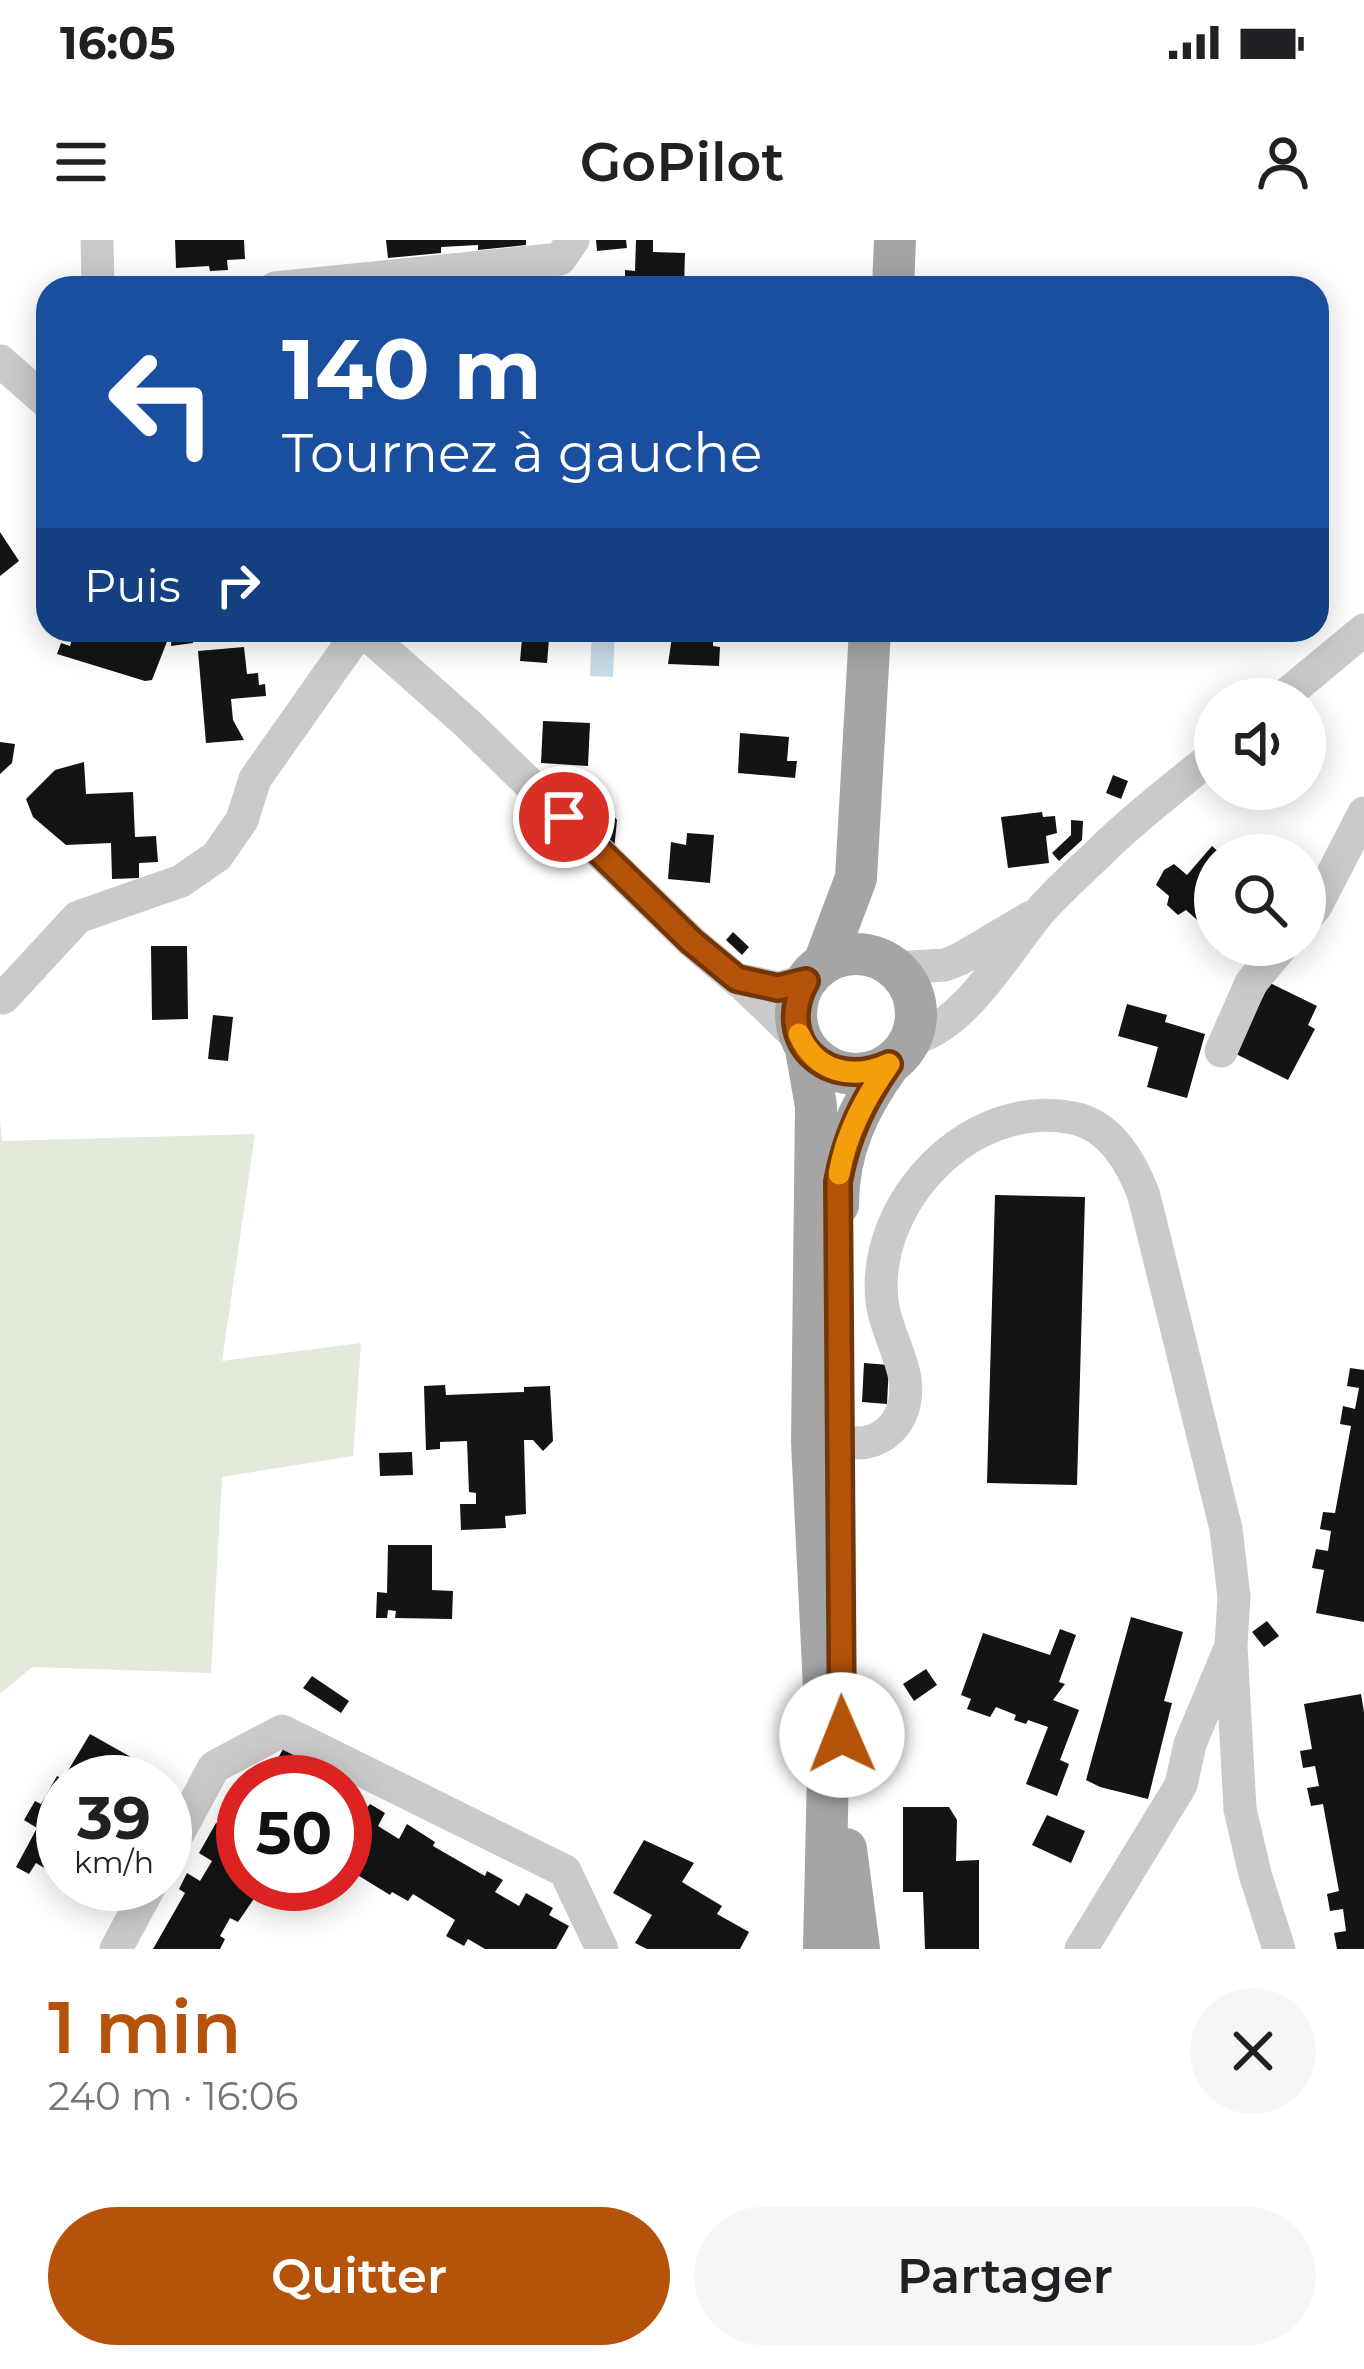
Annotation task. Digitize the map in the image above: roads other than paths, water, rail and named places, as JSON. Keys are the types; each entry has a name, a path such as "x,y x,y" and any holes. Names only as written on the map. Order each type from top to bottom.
{"main road":[{"path":"894,276 896,240"},
{"path":"824,1949 828,1770 812,1442 816,1106 796,1005 856,878 869,642"},
{"path":"856,878 892,967"},
{"path":"815,972 850,954 878,958 904,977 915,1001 900,1052 866,1096 851,1131 838,1182 843,1798 859,1949"},
{"path":"804,1046 830,1069 860,1074 900,1052"}],"street":[{"path":"97,240 98,276"},
{"path":"393,276 560,259 573,240"},
{"path":"2,366 36,393"},
{"path":"1306,678 1364,630"},
{"path":"3,998 78,917 182,881 218,856 242,820 255,779 352,642"},
{"path":"375,642 468,724 804,1046"},
{"path":"900,1052 995,974 1038,913 1105,846 1194,772"},
{"path":"1326,887 1364,813"},
{"path":"892,967 960,959 1038,913"},
{"path":"1221,1051 1251,983 1265,966"},
{"path":"737,979 778,988 815,972"},
{"path":"815,1312 822,1339 826,1422 840,1439 859,1444 877,1440 902,1413 903,1367 886,1324 881,1278 889,1232 921,1182 979,1131 1030,1116 1081,1119 1127,1157 1144,1196 1226,1529 1234,1597 1231,1646 1240,1809 1279,1949"},
{"path":"1081,1949 1180,1785 1190,1744 1231,1646"},
{"path":"192,1808 214,1767 283,1731 565,1871 602,1949"},
{"path":"116,1949 136,1911"}],"water":[{"path":"591,642 614,642 613,677 590,676"}]}
